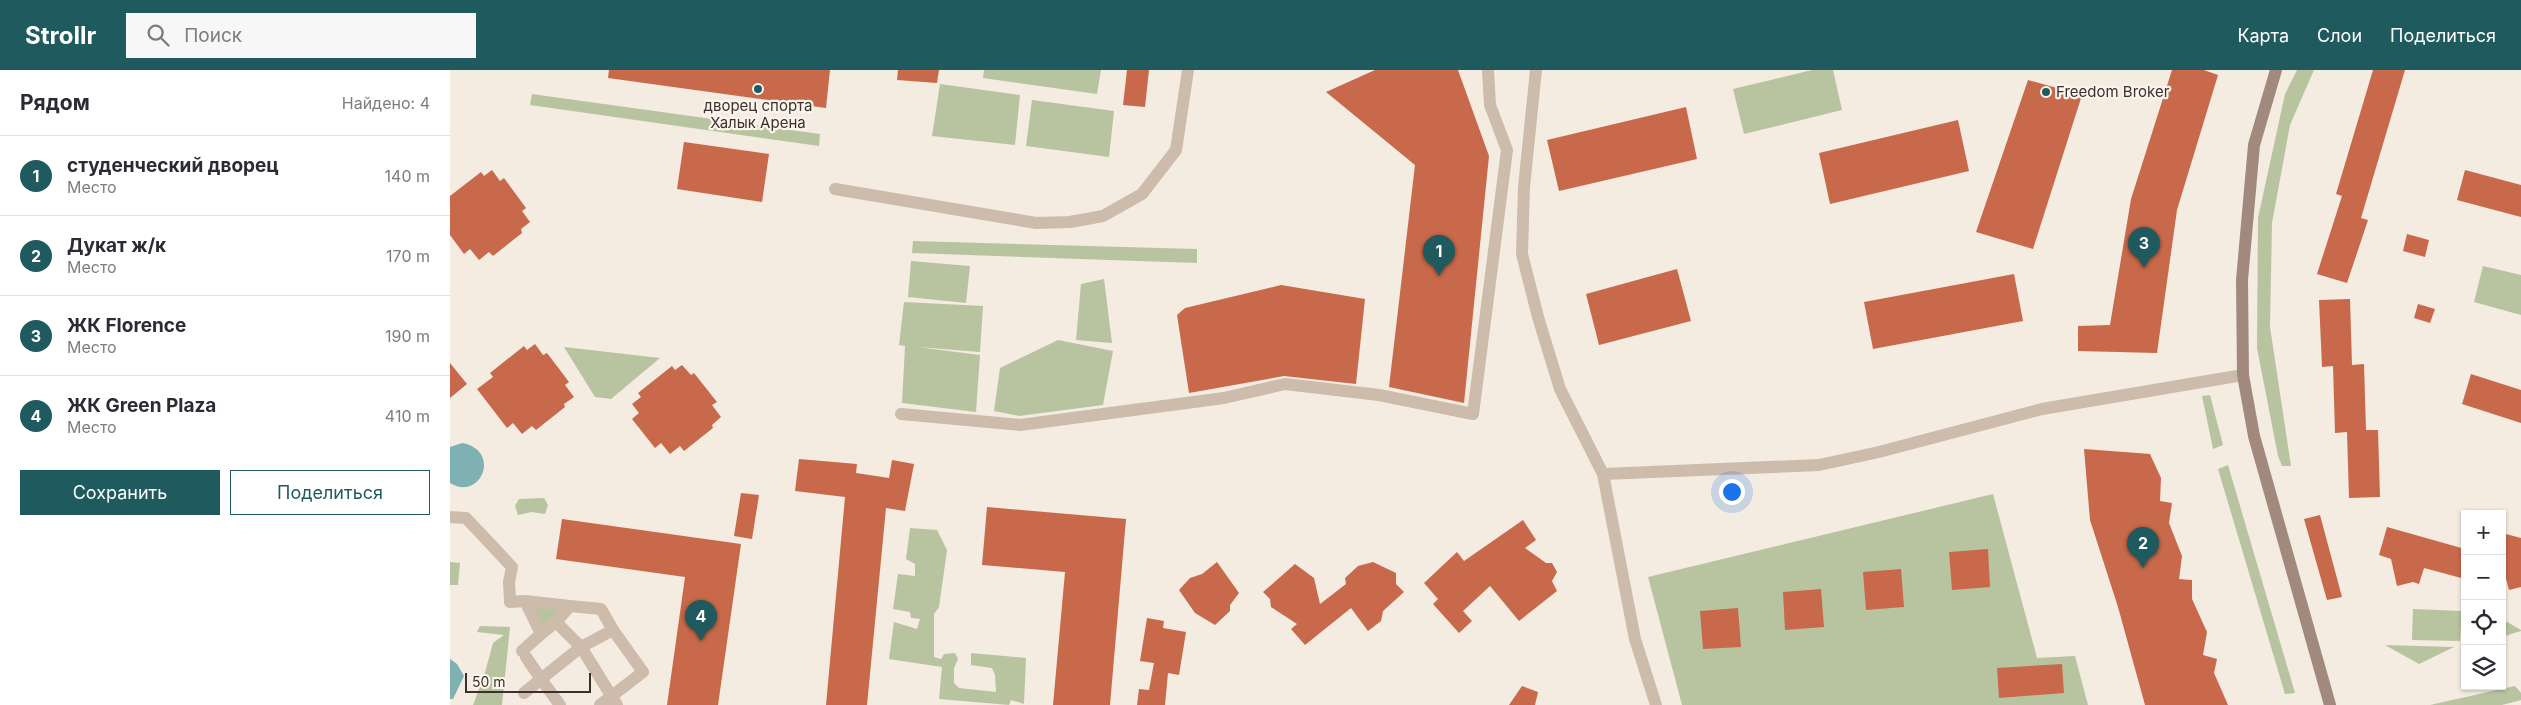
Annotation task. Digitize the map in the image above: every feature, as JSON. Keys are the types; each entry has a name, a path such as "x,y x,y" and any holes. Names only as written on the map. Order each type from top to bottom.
{"main road":[{"path":"2276,70 2254,145 2242,280 2243,374 2254,436 2330,705"}],"street":[{"path":"835,190 1036,223 1070,222 1103,216 1142,194 1176,150 1188,70"},
{"path":"901,414 1020,425 1224,398 1285,384 1380,395 1473,414 1507,150 1490,105 1488,70"},
{"path":"1536,70 1524,187 1522,254 1538,317 1560,389 1603,474 1635,639 1656,705"},
{"path":"1603,474 1819,465 1879,452 2042,409 2243,374"},
{"path":"450,517 466,518 512,567 509,582 510,602 525,601 601,609 613,630 643,672 615,701 600,705"},
{"path":"525,601 542,634"},
{"path":"560,705 524,654 570,606"},
{"path":"556,622 581,647 615,701"},
{"path":"524,693 581,647 613,630"}],"green space":[{"path":"984,70 1101,70 1097,94 983,78"},
{"path":"1812,70 1833,70 1842,110 1744,134 1733,89"},
{"path":"2297,70 2314,70 2290,125 2272,223 2270,327 2291,466 2282,466 2278,456 2257,348 2258,218 2285,94"},
{"path":"940,84 1020,95 1015,145 932,136"},
{"path":"532,94 820,134 819,146 530,105"},
{"path":"1032,100 1114,111 1109,157 1026,146"},
{"path":"913,241 1197,249 1197,263 912,253"},
{"path":"911,261 970,266 966,303 908,297"},
{"path":"2483,266 2521,275 2521,315 2474,302"},
{"path":"1104,279 1112,343 1076,340 1081,284"},
{"path":"904,302 983,306 980,352 917,347 980,355 976,412 902,403 905,346 899,345"},
{"path":"1058,340 1113,351 1103,405 1019,416 994,411 1000,368"},
{"path":"564,347 660,358 611,399 595,397"},
{"path":"2210,395 2223,445 2213,449 2202,396"},
{"path":"2228,465 2295,693 2285,694 2218,469"},
{"path":"1993,494 2037,658 2075,656 2088,705 1682,705 1648,577"},
{"path":"544,498 548,505 545,514 532,512 518,515 515,506 519,499"},
{"path":"910,528 937,530 947,550 939,607 934,614 934,657 941,659 944,654 955,653 958,659 954,668 954,683 959,688 996,692 995,675 992,668 971,665 971,653 1026,658 1024,704 1011,700 1009,705 939,699 942,667 889,659 894,622 917,629 920,619 911,618 910,612 893,609 898,574 915,576 915,564 906,559"},
{"path":"450,562 460,563 458,585 450,585"},
{"path":"528,603 565,608 543,630"},
{"path":"2413,609 2461,611 2460,641 2412,640"},
{"path":"2506,621 2521,630 2506,636"},
{"path":"480,626 510,627 502,705 473,705 484,676 493,643 504,635 477,632"},
{"path":"2385,645 2454,647 2419,664"},
{"path":"2515,686 2521,693 2521,700 2502,705 2430,705 2497,690 2506,690 2506,688"}],"water":[{"path":"462,443 474,448 481,455 484,464 483,473 478,481 471,486 461,487 450,483 450,447"},
{"path":"450,659 457,664 464,676 453,699 450,699"}],"building":[{"name":"дворец спорта Халык Арена","path":"609,70 830,70 826,108 608,78"},
{"path":"898,70 939,70 937,83 897,80"},
{"path":"1127,70 1149,70 1145,107 1123,105"},
{"path":"1375,70 1458,70 1489,156 1464,403 1389,387 1415,165 1326,92"},
{"path":"2172,70 2204,70 2218,75 2177,210 2157,353 2078,351 2078,326 2110,325 2131,199"},
{"path":"2373,70 2405,70 2361,218 2368,220 2347,283 2317,274 2342,196 2336,194"},
{"path":"2028,80 2082,95 2033,249 1976,232"},
{"path":"1686,107 1697,159 1559,191 1547,140"},
{"path":"1958,120 1969,171 1830,204 1819,153"},
{"path":"684,142 769,154 762,202 677,189"},
{"path":"492,170 500,181 504,178 526,208 522,211 530,222 521,229 522,233 493,256 489,252 479,260 470,249 464,254 450,235 450,196 481,172 484,176"},
{"path":"2465,170 2521,185 2521,217 2457,200"},
{"path":"2407,234 2429,240 2425,257 2403,251"},
{"path":"1677,269 1691,321 1599,345 1586,294"},
{"path":"2014,274 2023,321 1873,349 1864,302"},
{"path":"1281,285 1365,299 1356,384 1284,376 1189,393 1177,315 1185,308"},
{"path":"2350,299 2352,365 2364,364 2366,430 2378,430 2380,497 2349,498 2347,432 2335,433 2333,366 2322,367 2319,300"},
{"path":"2418,304 2435,309 2430,323 2414,318"},
{"path":"535,344 543,355 547,353 569,382 565,385 574,397 564,404 565,407 536,430 532,426 522,434 513,423 507,428 477,389 493,377 490,373 524,346 527,350"},
{"path":"450,363 467,384 450,398"},
{"path":"682,365 691,375 694,373 717,402 712,405 721,417 712,425 713,428 684,451 680,446 670,454 661,443 655,448 632,419 639,413 632,404 641,397 638,393 672,366 675,370"},
{"path":"2471,374 2521,390 2521,423 2462,404"},
{"path":"2084,449 2150,454 2161,478 2160,501 2172,503 2169,523 2182,556 2179,579 2192,580 2192,599 2207,632 2203,655 2217,659 2214,673 2228,705 2145,705 2118,607 2090,520"},
{"path":"799,459 857,464 856,473 889,478 892,460 914,464 905,511 886,508 867,705 826,705 845,497 795,491"},
{"path":"741,493 759,495 752,539 734,536"},
{"path":"987,507 1126,519 1110,705 1053,705 1065,572 982,565"},
{"path":"2320,515 2342,597 2327,600 2304,519"},
{"path":"562,519 741,544 718,705 667,705 685,577 556,559"},
{"path":"1523,520 1536,540 1525,548 1546,563 1552,563 1557,572 1552,581 1557,591 1519,621 1490,586 1463,611 1472,621 1459,633 1433,604 1438,599 1424,583 1457,552 1464,561"},
{"path":"2387,527 2461,548 2461,578 2424,568 2419,584 2413,582 2397,586 2391,559 2379,555"},
{"path":"2506,534 2521,538 2521,587 2509,590 2506,578"},
{"path":"1988,549 1990,587 1952,590 1949,552"},
{"path":"1217,562 1239,593 1230,605 1230,611 1215,625 1195,613 1179,590 1190,578 1202,574"},
{"path":"1373,562 1396,573 1396,584 1404,592 1383,611 1381,621 1368,631 1351,608 1305,645 1291,629 1297,624 1271,607 1270,599 1263,592 1295,564 1314,578 1320,604 1346,584 1345,578 1358,566"},
{"path":"1901,569 1904,607 1866,610 1863,572"},
{"path":"1821,589 1824,627 1785,630 1783,592"},
{"path":"1738,608 1741,647 1703,649 1700,611"},
{"path":"1147,618 1164,621 1163,628 1186,632 1179,675 1168,673 1165,705 1137,705 1139,689 1149,690 1154,663 1140,661"},
{"path":"2062,664 2064,693 1999,698 1997,668"},
{"path":"1522,686 1538,692 1535,705 1509,705"}],"place":[{"name":"дворец спорта Халык Арена","path":"758,89"},
{"name":"Freedom Broker","path":"2046,92"},
{"name":"ЖК Florence","path":"2144,268"},
{"name":"студенческий дворец","path":"1439,276"},
{"name":"Дукат ж/к","path":"2143,568"},
{"name":"ЖК Green Plaza","path":"701,641"}]}
